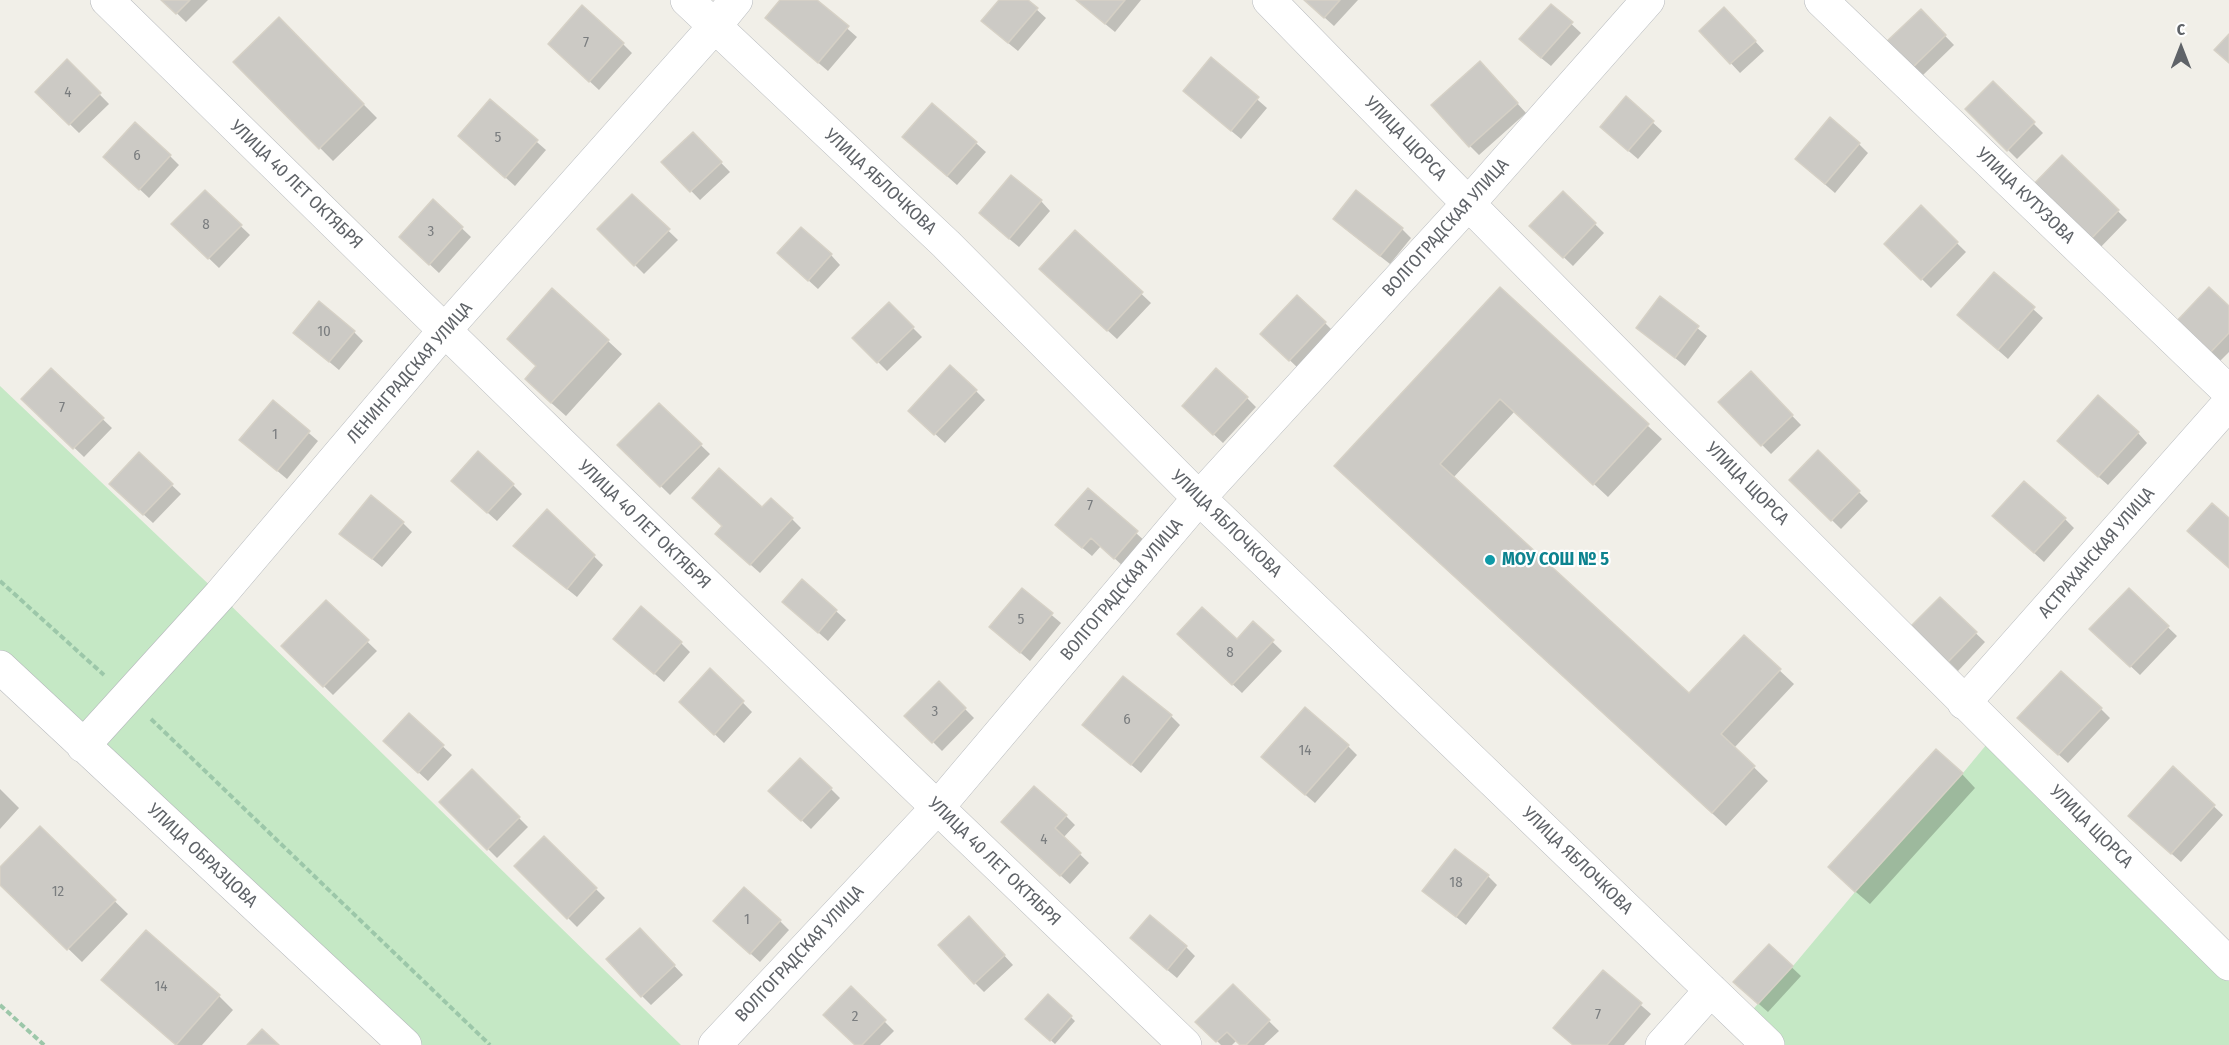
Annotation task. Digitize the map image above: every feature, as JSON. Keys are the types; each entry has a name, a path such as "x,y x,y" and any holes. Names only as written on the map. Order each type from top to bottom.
{"street":[{"name":"УЛИЦА 40 ЛЕТ ОКТЯБРЯ","path":"107,0 444,331 1185,1045"},
{"name":"УЛИЦА ЯБЛОЧКОВА","path":"687,0 946,244 1199,498 1768,1045"},
{"name":"ЛЕНИНГРАДСКАЯ УЛИЦА","path":"84,746 220,595 444,331 736,0"},
{"name":"УЛИЦА ЩОРСА","path":"1269,0 1468,204 1964,703 2229,964"},
{"name":"ВОЛГОГРАДСКАЯ УЛИЦА","path":"715,1045 937,808 1199,498 1468,204 1648,0"},
{"name":"УЛИЦА КУТУЗОВА","path":"1821,0 2229,392"},
{"name":"АСТРАХАНСКАЯ УЛИЦА","path":"1964,703 2229,403"},
{"name":"УЛИЦА ОБРАЗЦОВА","path":"0,667 405,1045"},
{"path":"1662,1045 1711,990"}],"path":[{"path":"0,581 128,697 490,1045"},
{"path":"0,1005 44,1045"}],"green space":[{"path":"0,386 220,595 681,1045 405,1045 0,667"},
{"path":"1996,733 2229,964 2229,1045 1768,1045 1743,1020"}],"building":[{"path":"161,0 190,0 176,14"},
{"path":"780,0 817,0 849,26 818,63 765,18"},
{"path":"999,0 1028,0 1038,8 1008,43 981,21"},
{"path":"1076,0 1125,0 1105,24"},
{"path":"1304,0 1340,0 1324,18"},
{"path":"1551,4 1573,22 1541,58 1519,39"},
{"path":"582,5 624,43 589,82 548,44"},
{"path":"1724,7 1756,41 1730,64 1699,31"},
{"path":"1921,9 1946,35 1911,69 1885,43"},
{"path":"279,17 364,104 319,149 233,62"},
{"path":"2229,34 2229,63 2214,50"},
{"path":"1211,57 1259,97 1231,131 1183,91"},
{"path":"67,59 101,93 69,125 35,92"},
{"path":"1480,61 1518,103 1469,147 1431,105"},
{"path":"1993,81 2035,122 2007,151 1965,109"},
{"path":"1626,96 1654,121 1628,151 1600,127"},
{"path":"490,99 538,140 505,178 458,136"},
{"path":"932,103 977,142 947,176 902,137"},
{"path":"1830,117 1860,143 1825,184 1795,159"},
{"path":"135,122 171,155 139,190 103,157"},
{"path":"693,132 722,162 690,192 661,162"},
{"path":"2062,155 2119,210 2085,245 2028,190"},
{"path":"1011,175 1042,200 1009,239 979,213"},
{"path":"205,190 242,225 208,259 171,224"},
{"path":"1356,190 1403,228 1380,256 1333,219"},
{"path":"1563,191 1596,223 1563,258 1529,226"},
{"path":"632,194 670,229 634,266 597,229"},
{"path":"433,199 463,227 429,265 399,237"},
{"path":"1921,205 1958,242 1921,280 1884,244"},
{"path":"801,227 832,254 808,281 777,253"},
{"path":"1075,230 1143,292 1107,331 1039,269"},
{"path":"1994,272 2035,307 1998,350 1957,315"},
{"name":"МОУ СОШ № 5","path":"1500,287 1649,424 1593,485 1500,399 1440,464 1689,693 1744,635 1781,669 1721,734 1755,766 1712,813 1334,466"},
{"path":"2209,287 2229,306 2229,333 2206,357 2173,325"},
{"path":"552,288 609,340 551,403 525,379 536,366 507,339"},
{"path":"1297,295 1326,322 1289,361 1260,334"},
{"path":"1660,296 1699,326 1675,358 1636,328"},
{"path":"319,301 355,331 329,362 293,333"},
{"path":"889,302 914,327 877,363 852,338"},
{"path":"950,365 977,390 934,435 908,411"},
{"path":"51,368 104,418 73,449 21,399"},
{"path":"1216,368 1248,397 1213,435 1182,406"},
{"path":"1751,371 1793,415 1761,446 1718,402"},
{"path":"2098,395 2139,432 2098,477 2057,441"},
{"path":"273,400 310,431 277,471 239,440"},
{"path":"659,403 702,444 660,487 617,445"},
{"path":"1818,450 1860,491 1831,521 1789,480"},
{"path":"478,451 514,484 487,513 451,481"},
{"path":"139,452 173,484 143,515 109,484"},
{"path":"719,468 762,507 771,498 793,518 750,565 715,534 722,526 692,498"},
{"path":"2024,481 2066,518 2034,553 1992,516"},
{"path":"1088,488 1138,531 1114,559 1091,538 1082,548 1055,525"},
{"path":"371,495 404,522 372,559 339,534"},
{"path":"2212,503 2229,518 2229,568 2187,531"},
{"path":"547,509 595,555 567,589 513,546"},
{"path":"802,579 837,610 818,633 782,602"},
{"path":"1022,588 1053,613 1020,653 989,627"},
{"path":"2129,588 2169,626 2130,667 2089,629"},
{"path":"1940,597 1977,632 1947,663 1910,627"},
{"path":"326,600 369,640 323,687 281,646"},
{"path":"641,606 682,642 654,674 613,639"},
{"path":"1202,607 1237,639 1253,621 1274,640 1232,685 1177,634"},
{"path":"710,668 744,701 714,735 679,702"},
{"path":"2061,671 2102,708 2058,755 2017,718"},
{"path":"1123,676 1172,715 1131,765 1082,725"},
{"path":"939,681 966,708 932,743 904,716"},
{"path":"1305,707 1349,745 1305,795 1261,757"},
{"path":"409,713 444,745 418,773 383,741"},
{"path":"1936,749 1963,773 1855,892 1828,867"},
{"path":"800,758 832,788 801,821 768,791"},
{"path":"2173,766 2215,805 2171,854 2128,816"},
{"path":"472,769 520,817 487,850 439,802"},
{"path":"1034,786 1067,815 1055,828 1081,853 1060,876 1001,822"},
{"path":"40,826 116,900 67,950 0,885 0,867"},
{"path":"544,836 597,888 567,919 514,866"},
{"path":"1455,849 1489,875 1456,917 1422,891"},
{"path":"744,887 781,920 750,954 713,921"},
{"path":"1150,915 1187,946 1167,970 1130,938"},
{"path":"969,916 1005,955 974,984 938,945"},
{"path":"640,928 675,965 641,997 606,959"},
{"path":"146,930 220,995 176,1045 101,980"},
{"path":"1769,944 1793,966 1758,1004 1733,982"},
{"path":"1603,970 1642,1003 1607,1045 1573,1045 1553,1028"},
{"path":"1233,984 1270,1020 1246,1045 1240,1045 1227,1032 1216,1042 1195,1022"},
{"path":"851,986 886,1020 862,1045 855,1045 823,1015"},
{"path":"1048,994 1072,1016 1050,1041 1025,1019"},
{"path":"262,1029 279,1045 247,1045"}],"place":[{"name":"МОУ СОШ № 5","path":"1490,560"}]}
